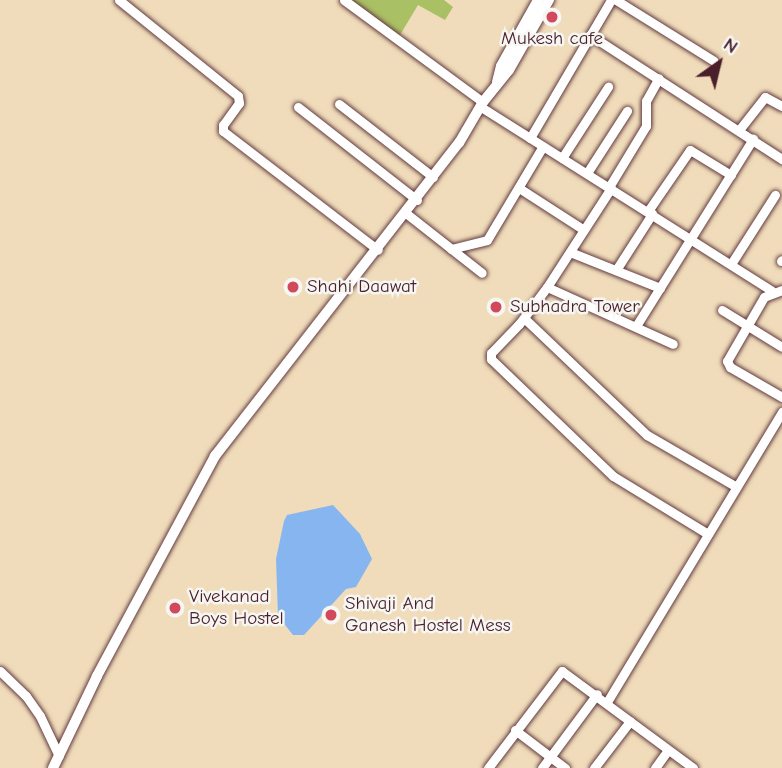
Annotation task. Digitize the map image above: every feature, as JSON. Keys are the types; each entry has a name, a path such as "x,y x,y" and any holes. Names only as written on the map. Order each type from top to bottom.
{"street":[{"path":"119,0 238,96 239,103 223,125 223,131 378,250"},
{"path":"344,0 530,138 777,290"},
{"path":"497,85 501,66 538,0"},
{"path":"53,768 97,676 215,456 407,214 482,104 509,70 549,0"},
{"path":"530,138 613,0 714,61"},
{"path":"590,35 782,159"},
{"path":"659,78 646,101 646,126 610,188 547,287 524,318 491,353 491,359 613,476 708,534"},
{"path":"562,158 608,87"},
{"path":"739,130 765,97 782,106"},
{"path":"339,104 433,177"},
{"path":"298,107 417,200"},
{"path":"587,173 627,111"},
{"path":"636,326 753,139"},
{"path":"452,249 487,240 543,146"},
{"path":"616,270 690,150 731,175"},
{"path":"519,188 584,230"},
{"path":"731,264 775,195"},
{"path":"407,214 482,273"},
{"path":"570,252 660,288"},
{"path":"547,287 673,344"},
{"path":"777,290 764,297 727,364 782,397"},
{"path":"722,310 779,345 782,333"},
{"path":"524,318 647,435 735,486"},
{"path":"607,702 782,412"},
{"path":"0,671 26,696 40,716 59,756"},
{"path":"488,768 562,671 597,694 693,768"},
{"path":"542,768 597,694"},
{"path":"594,768 630,721"},
{"path":"515,730 565,768"},
{"path":"655,768 667,750"}],"green space":[{"path":"343,0 444,0 453,7 445,20 418,5 397,40"}],"water":[{"path":"333,505 360,534 372,559 356,587 346,589 304,635 293,635 278,616 276,559 284,521 287,515"}],"place":[{"name":"Mukesh cafe","path":"552,17"},
{"name":"Shahi Daawat","path":"293,287"},
{"name":"Subhadra Tower","path":"496,307"},
{"name":"Vivekanad Boys Hostel","path":"175,608"},
{"name":"Shivaji And Ganesh Hostel Mess","path":"331,615"}]}
